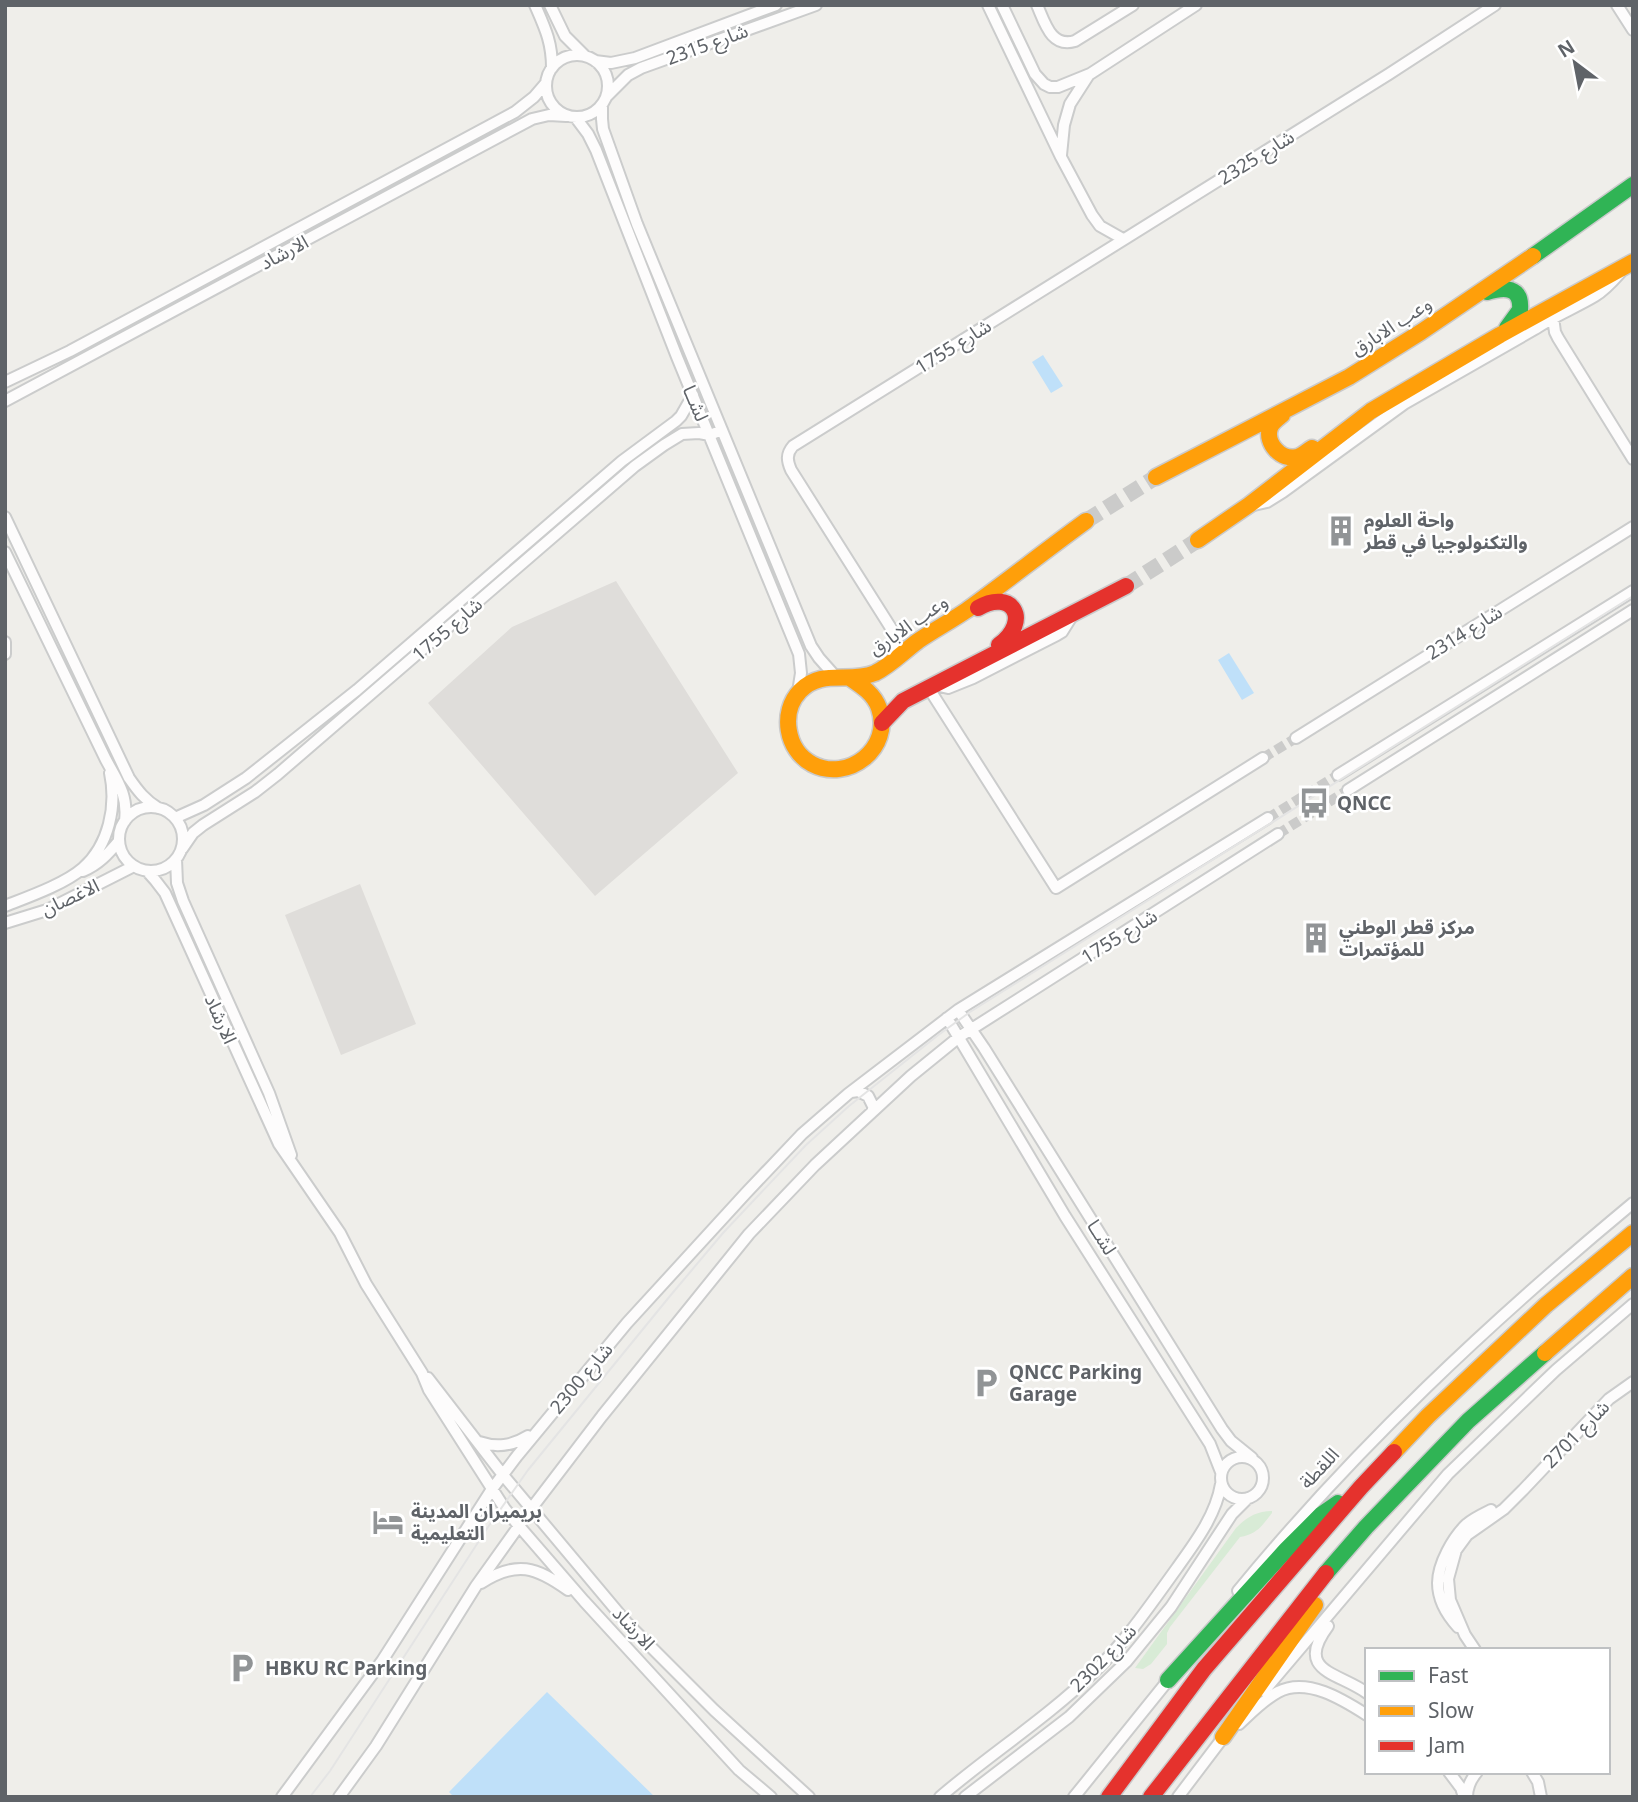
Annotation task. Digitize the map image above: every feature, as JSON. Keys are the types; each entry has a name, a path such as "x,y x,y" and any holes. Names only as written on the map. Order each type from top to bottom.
{"street":[{"path":"535,5 549,36 552,52 552,68 546,83 546,92 552,105 571,117 591,115 605,101 608,85 606,74 565,36 550,5"},
{"name":"شارع 2315","path":"590,59 611,63 635,58 776,5"},
{"name":"شارع 2315","path":"605,101 628,75 641,68 816,5"},
{"path":"988,5 1060,157 1097,223 1123,239"},
{"path":"1002,5 1034,74 1044,84 1058,87 1090,74 1196,5"},
{"path":"1037,5 1046,26 1062,43 1075,41 1133,5"},
{"name":"شارع 2325","path":"1123,239 1495,5"},
{"path":"1617,5 1633,30"},
{"path":"552,68 564,58 575,55 590,59"},
{"path":"1060,157 1070,104 1090,74"},
{"name":"الارشاد","path":"5,383 70,351 515,112 546,83"},
{"name":"لشــا","path":"605,101 601,119 603,130 621,181 811,646 819,658 843,677"},
{"name":"الارشاد","path":"5,401 531,118 549,115 571,117"},
{"name":"لشــا","path":"571,117 588,134 596,150 799,654 801,673 798,693"},
{"name":"وعب الابارق","path":"1156,477 1376,361 1633,185"},
{"name":"شارع 1755","path":"897,636 791,470 787,458 790,450 797,442 1123,239"},
{"path":"1249,505 1261,504 1274,498 1391,413 1553,317 1595,296 1631,263"},
{"path":"1298,403 1275,421 1270,429 1273,447 1284,456 1298,456 1500,335 1631,263"},
{"path":"1474,296 1503,288 1512,290 1518,296 1520,311 1500,335"},
{"path":"1553,317 1558,338 1633,459"},
{"path":"1535,330 1547,331 1558,338"},
{"path":"1441,370 1468,367"},
{"name":"شارع 1755","path":"175,818 204,805 246,778 357,690 622,461 676,421 693,395"},
{"path":"1198,540 1292,473 1355,421"},
{"name":"شارع 1755","path":"179,854 193,833 255,793 278,774 635,466 682,434 710,435 722,430"},
{"path":"5,517 130,778 147,802 158,808"},
{"name":"وعب الابارق","path":"843,677 870,676 894,662 918,641 946,624 1086,521"},
{"name":"شارع 2314","path":"1296,738 1633,527"},
{"path":"5,552 125,796 125,821"},
{"path":"882,723 903,701 1126,586"},
{"path":"1338,775 1633,591"},
{"path":"946,624 993,601 1006,603 1014,611 1016,626 1010,636 972,665"},
{"path":"1348,790 1633,610"},
{"path":"936,686 973,678 1058,635 1074,614"},
{"path":"897,636 907,643 918,641"},
{"path":"894,662 898,648 897,636"},
{"path":"5,642 6,653"},
{"path":"843,677 859,682 873,695 881,713 882,723 877,743 867,756 855,765 840,769 823,769 813,765 797,752 788,733 789,712 798,693 814,680 843,677"},
{"path":"936,686 944,712 1056,888 1263,758"},
{"path":"936,686 943,697 944,712"},
{"name":"الاغصان","path":"5,906 38,894 68,877 82,869 93,856 102,842 112,809 111,776 106,760"},
{"path":"158,808 168,811 175,818 183,836 179,854 163,869 147,871 134,866 122,853 120,830 125,821 139,809 158,808"},
{"name":"شارع 1755","path":"947,1018 1268,818"},
{"name":"شارع 1755","path":"959,1037 1278,834"},
{"name":"الاغصان","path":"68,877 97,864 119,841"},
{"name":"الارشاد","path":"179,854 177,883 183,901 269,1093 296,1167"},
{"name":"الاغصان","path":"5,923 47,909 134,866"},
{"name":"الارشاد","path":"147,871 165,893 279,1144 340,1233 366,1284 492,1489 519,1527 584,1601 739,1770 771,1797"},
{"name":"لشــا","path":"958,1010 1222,1429 1231,1441 1252,1458"},
{"name":"لشــا","path":"947,1018 1065,1216 1210,1444 1221,1478"},
{"name":"شارع 2300","path":"282,1797 382,1661 492,1489 627,1323 802,1134 848,1094 947,1018"},
{"name":"شارع 2300","path":"339,1797 376,1746 476,1586 531,1509 602,1416 749,1234 815,1165 911,1076 959,1037"},
{"path":"848,1094 853,1091 864,1092 872,1100 873,1111"},
{"name":"اللقطة","path":"1074,1797 1274,1547 1387,1427 1486,1330 1633,1203"},
{"path":"1108,1797 1204,1669 1361,1487 1428,1416 1527,1324 1633,1233"},
{"path":"1151,1797 1321,1579 1366,1527 1468,1421 1633,1276"},
{"path":"1223,1737 1296,1655 1448,1474 1556,1370 1633,1304"},
{"name":"الارشاد","path":"422,1373 627,1623 714,1710 809,1797"},
{"name":"شارع 2701","path":"1474,1648 1442,1605 1439,1590 1440,1570 1455,1537 1469,1523 1523,1490 1609,1399 1633,1382"},
{"path":"479,1442 491,1446 508,1446 537,1431"},
{"path":"1239,1456 1252,1458 1261,1467 1263,1479 1258,1491 1248,1498 1228,1495 1221,1478 1227,1461 1239,1456"},
{"name":"شارع 2302","path":"940,1797 1058,1703 1116,1649 1186,1555 1211,1514 1219,1496 1221,1478"},
{"path":"1168,1680 1322,1514 1361,1487"},
{"name":"شارع 2302","path":"965,1797 1069,1717 1126,1662 1171,1607 1232,1514 1248,1498"},
{"path":"1178,1797 1314,1606 1346,1550"},
{"name":"الارشاد","path":"476,1586 499,1572 522,1569 545,1574 584,1601"},
{"path":"1365,1573 1321,1636 1315,1653 1327,1673 1365,1691"},
{"path":"1223,1737 1270,1697 1281,1690 1295,1687 1308,1687 1323,1692 1365,1714"},
{"path":"1450,1774 1466,1797"},
{"path":"1466,1797 1475,1774"},
{"path":"1533,1774 1541,1797"}],"shaded area":[{"path":"616,581 738,773 595,896 428,703 512,627"},
{"path":"360,884 416,1024 341,1055 285,915"}],"green space":[{"path":"1272,1511 1258,1529 1240,1537 1170,1627 1167,1644 1151,1664 1143,1669 1135,1668 1236,1528 1252,1515"}],"water":[{"path":"1043,355 1063,386 1051,393 1032,362"},
{"path":"1229,653 1254,693 1242,700 1218,660"},
{"path":"547,1692 655,1797 454,1797 449,1792"}],"tunnel":[{"path":"1086,521 1156,477"},
{"path":"1126,586 1198,540"},
{"path":"1263,758 1296,738"},
{"path":"1268,818 1338,775"},
{"path":"1278,834 1348,790"}],"tram line":[{"path":"310,1797 330,1771 528,1470 723,1233 806,1145 849,1106 970,1012 1633,596"}],"traffic: fast":[{"path":"1533,256 1633,185"},
{"path":"1487,292 1505,289 1518,296 1520,310 1507,328"},
{"path":"1326,1573 1366,1527 1468,1421 1545,1353"},
{"path":"1168,1680 1286,1550 1322,1514 1338,1503"}],"traffic: slow":[{"path":"1156,477 1349,377 1533,256"},
{"path":"1198,540 1249,505 1371,411 1500,335 1633,262"},
{"path":"1282,415 1270,428 1270,439 1276,450 1291,458 1312,448"},
{"path":"850,678 877,703 882,723 880,736 864,758 853,765 826,769 803,758 792,740 788,720 790,709 800,691 817,680 865,676 881,670 1086,521"},
{"path":"1394,1452 1428,1416 1546,1305 1633,1233"},
{"path":"1545,1353 1633,1276"},
{"path":"1223,1737 1315,1605"}],"traffic: jam":[{"path":"882,723 903,701 1126,586"},
{"path":"978,608 1000,602 1008,604 1014,610 1014,626 999,645"},
{"path":"1109,1797 1204,1669 1394,1452"},
{"path":"1151,1797 1326,1573"}],"place":[{"name":"واحة العلوم والتكنولوجيا في قطر","path":"1341,531"},
{"name":"QNCC","path":"1314,803"},
{"name":"مركز قطر الوطني للمؤتمرات","path":"1316,938"},
{"name":"QNCC Parking Garage","path":"986,1383"},
{"name":"بريميران المدينة التعليمية","path":"388,1522"},
{"name":"HBKU RC Parking","path":"242,1668"}]}
